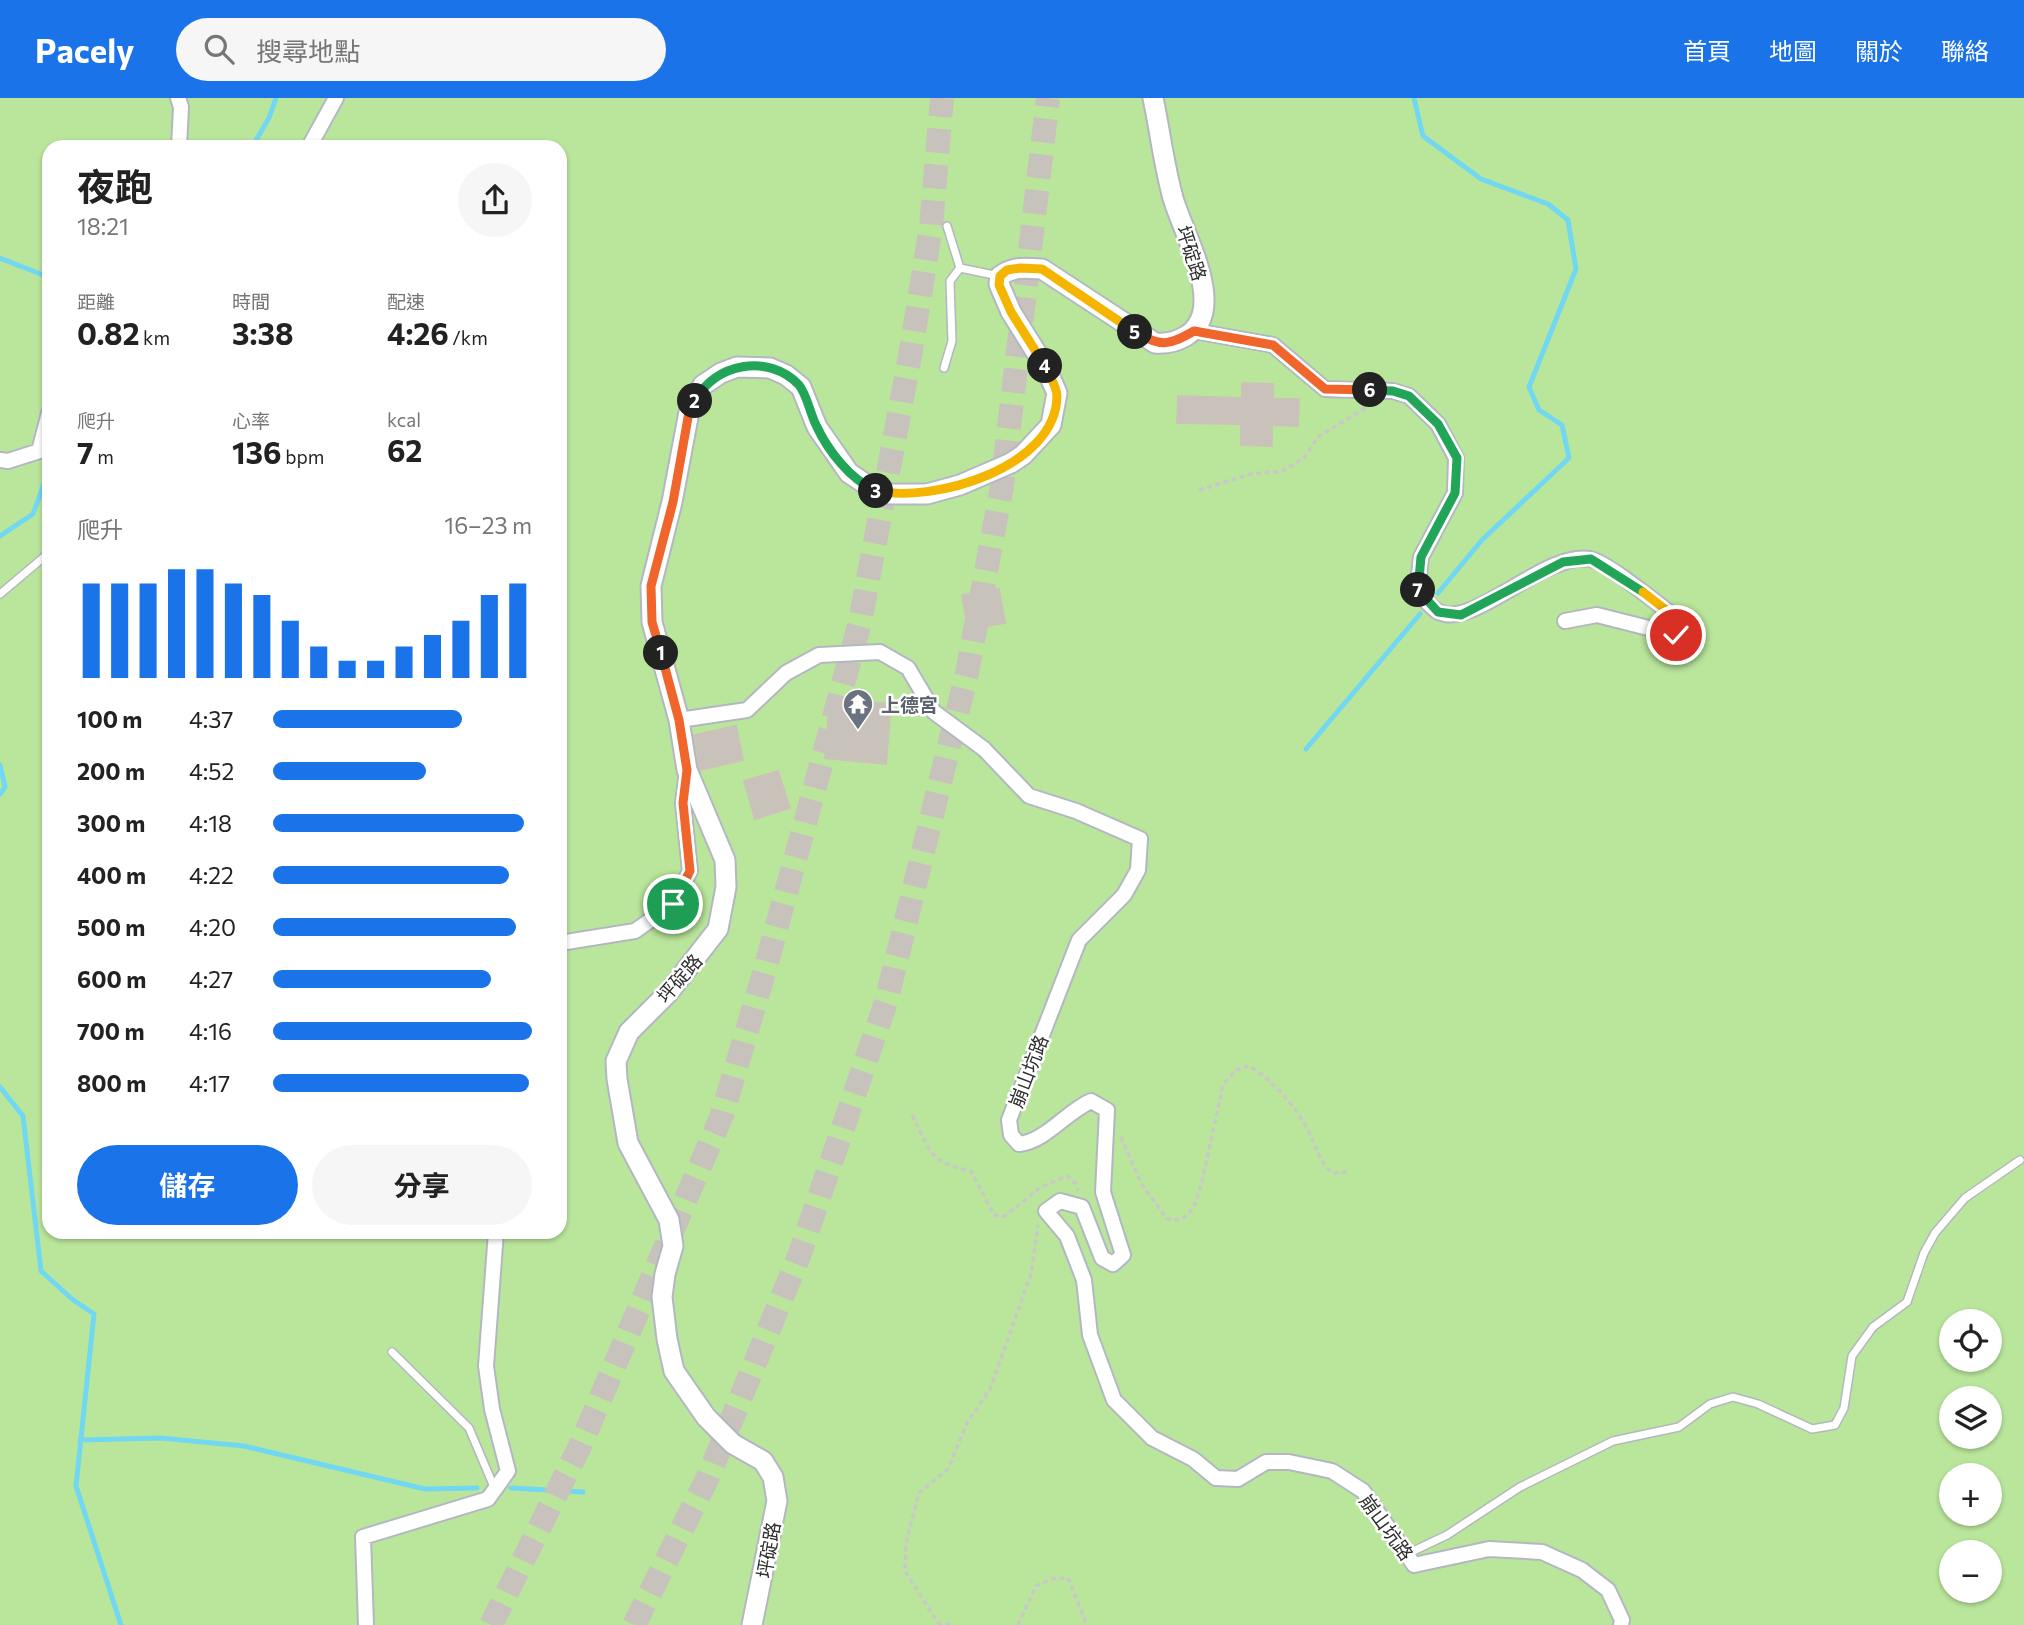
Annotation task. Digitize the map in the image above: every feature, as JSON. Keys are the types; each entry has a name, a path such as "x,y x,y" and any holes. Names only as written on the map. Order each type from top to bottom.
{"main road":[{"name":"坪碇路","path":"1153,98 1173,197 1204,286 1205,309 1194,331"},
{"path":"1000,276 1007,270 1042,269 1156,343 1172,342 1194,331"},
{"name":"坪碇路","path":"752,1625 777,1501 773,1477 763,1461 733,1444 706,1416 674,1371 662,1297 665,1274 674,1246 668,1220 628,1143 615,1061 629,1032 669,992 718,929 726,887 725,860 687,770 679,720 652,622 651,586 673,502 689,412 703,385 721,373 737,367 771,368 786,375 800,387 817,427 849,473 863,485 891,494 927,494 960,485 1023,455 1051,425 1057,393 1046,368 1011,312 999,285 1000,276"}],"street":[{"path":"178,98 181,107 180,140"},
{"path":"313,140 336,98"},
{"path":"1194,331 1273,345 1325,389 1393,391 1409,396 1438,424 1457,458 1455,493 1421,557 1418,592 1438,612 1461,615 1563,562 1591,559 1636,587 1675,617 1676,635 1597,615 1565,621"},
{"path":"0,460 8,461 42,450"},
{"name":"崩山坑路","path":"679,720 747,710 786,673 819,655 880,652 908,668 933,712 984,749 1029,796 1076,811 1140,839 1138,870 1124,895 1079,940 1009,1120 1011,1135 1019,1143 1033,1142 1075,1108 1091,1101 1107,1110"},
{"path":"567,942 635,931 673,904 690,871 683,803 687,770"},
{"path":"1046,1211 1060,1201 1082,1207 1102,1258 1113,1264 1123,1255 1103,1192 1107,1110"},
{"name":"崩山坑路","path":"1046,1211 1067,1236 1084,1280 1090,1335 1114,1399 1152,1438 1193,1459 1216,1478 1238,1479 1266,1462 1289,1462 1332,1471 1363,1491 1414,1565 1489,1549 1542,1552 1583,1570 1608,1590 1622,1620 1621,1625"},
{"path":"366,1625 363,1537 488,1499 508,1471 492,1409 486,1366 495,1239"}],"lane":[{"path":"947,226 960,268"},
{"path":"960,268 1000,276"},
{"path":"944,368 952,341 950,281 960,268"},
{"path":"0,594 42,559"},
{"path":"1406,1555 1447,1535 1520,1487 1613,1441 1679,1427 1710,1404 1733,1397 1758,1404 1812,1429 1835,1425 1844,1408 1852,1356 1873,1327 1907,1301 1924,1253 1935,1233 1965,1198 2020,1160"},
{"path":"392,1352 469,1428 494,1487"}],"path":[{"path":"1199,490 1251,474 1282,471 1304,458 1318,437 1393,391"},
{"path":"1107,1110 1119,1130 1140,1183 1167,1219 1181,1220 1193,1209 1201,1186 1223,1085 1236,1070 1248,1066 1266,1076 1307,1129 1320,1161 1332,1173 1348,1172"},
{"path":"912,1115 935,1159 951,1167 971,1171 994,1214 1005,1216 1041,1187 1067,1176 1076,1184 1082,1207"},
{"path":"950,1625 938,1623 905,1571 906,1543 919,1493 948,1469 967,1423 990,1389 1031,1274 1037,1228 1046,1211"},
{"path":"1018,1625 1036,1586 1052,1579 1068,1578 1087,1625"}],"green space":[{"path":"0,98 2024,98 2024,1625 0,1625"}],"building":[{"path":"1242,383 1273,384 1273,399 1299,399 1298,426 1272,425 1272,446 1241,445 1241,424 1177,423 1178,396 1242,398"},
{"path":"999,589 1005,623 968,629 962,595"},
{"name":"上德宮","path":"830,699 891,704 886,764 825,758"},
{"path":"736,726 743,760 700,770 694,735"},
{"path":"778,771 790,808 755,819 744,781"}],"waterway":[{"path":"256,140 269,118 276,98"},
{"path":"1414,98 1423,136 1481,179 1548,204 1568,220 1576,269 1529,387 1539,410 1562,425 1569,458 1482,540 1438,593"},
{"path":"0,258 42,275"},
{"path":"0,536 33,514 42,489"},
{"path":"1306,749 1420,614"},
{"path":"0,765 5,787 0,794"},
{"path":"0,1087 23,1116 41,1271 72,1299 94,1314 76,1486 121,1625"},
{"path":"80,1440 161,1438 244,1446 425,1489 477,1488"},
{"path":"511,1488 583,1492"}],"tunnel":[{"path":"491,1625 580,1446 722,1115 764,973 860,622 910,356 931,227 942,98"},
{"path":"634,1625 708,1477 799,1256 886,1002 967,673 1002,486 1048,98"}],"place":[{"name":"上德宮","path":"858,731"}],"route":[{"path":"673,904 690,871 683,803 687,770 679,720 652,622 651,586 673,502 689,412 703,385 721,373 737,367 771,368 786,375 800,387 817,427 849,473 863,485 891,494 927,494 960,485 1023,455 1051,425 1055,414 1057,393 1046,368 1011,312 999,285 1000,276 1007,270 1042,269 1156,343 1166,344 1179,340 1194,331 1273,345 1325,389 1393,391 1409,396 1438,424 1457,458 1455,493 1421,557 1418,592 1438,612 1461,615 1563,562 1591,559 1636,587 1675,617 1676,635"}]}
